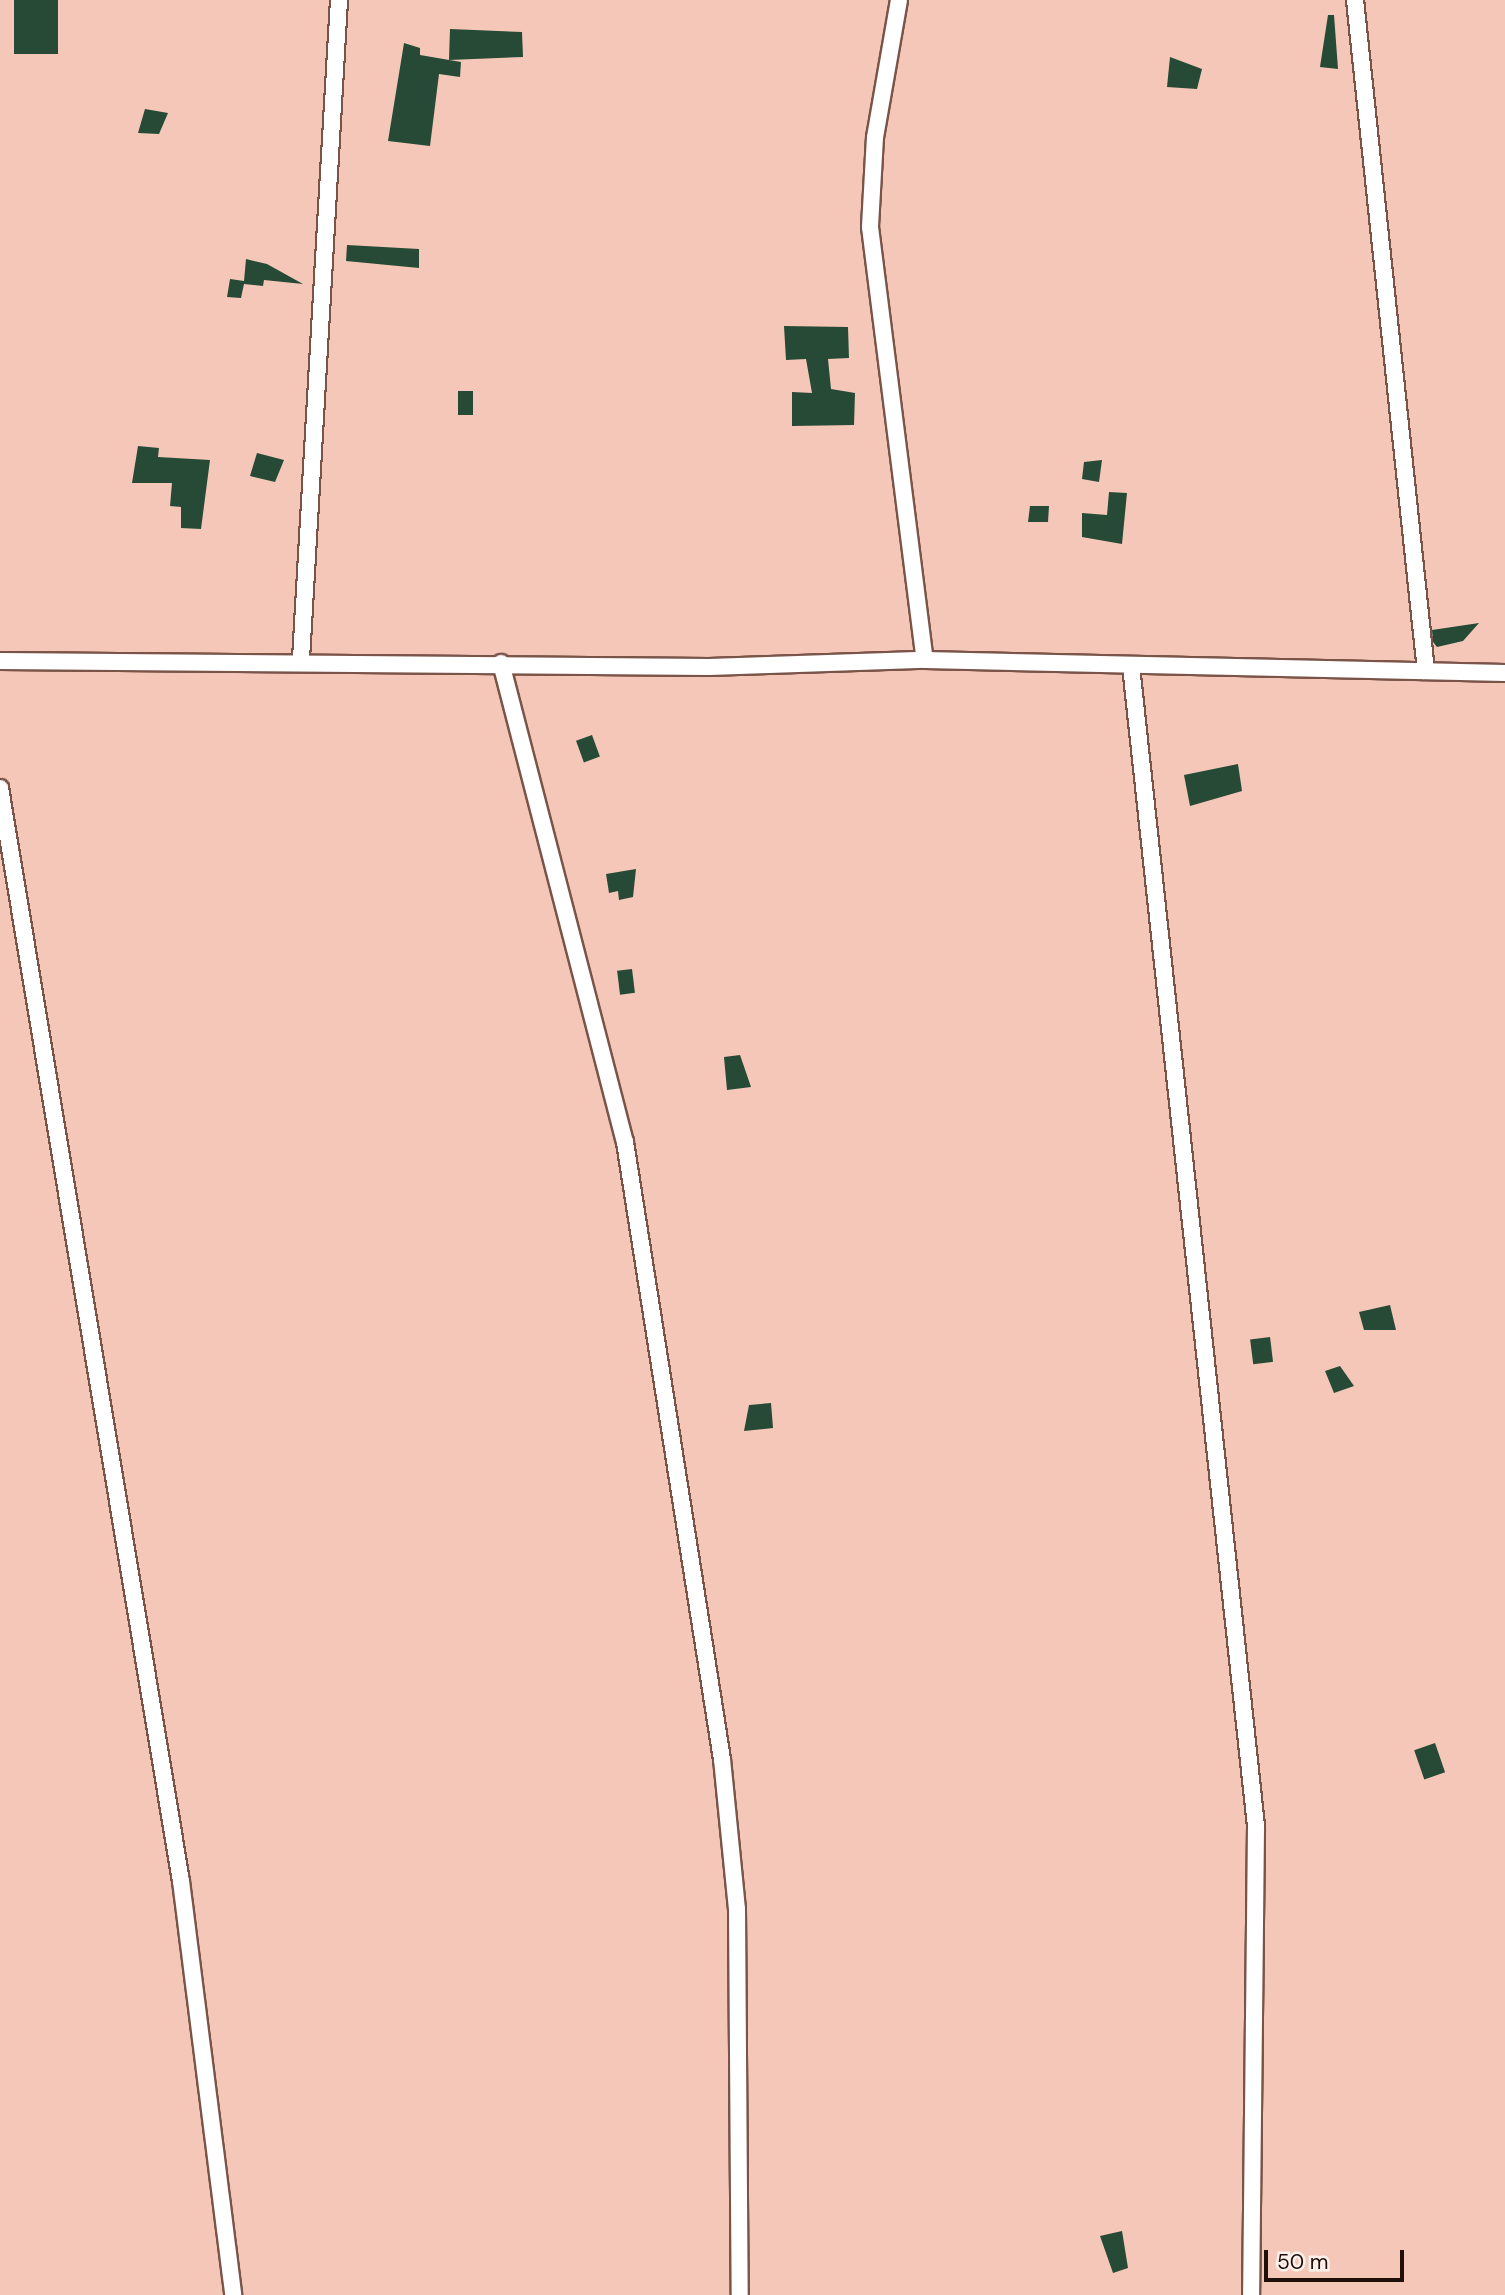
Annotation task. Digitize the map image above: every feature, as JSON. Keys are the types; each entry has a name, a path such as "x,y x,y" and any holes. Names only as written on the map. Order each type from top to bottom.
{"street":[{"path":"301,659 339,0"},
{"path":"900,0 875,137 870,226 925,660"},
{"path":"1355,0 1426,671"},
{"path":"0,661 301,659 709,667 925,660 1505,673"},
{"path":"501,663 625,1142 722,1759 737,1909 740,2295"},
{"path":"1131,666 1256,1827 1251,2295"},
{"path":"0,788 183,1893 233,2295"}],"building":[{"path":"14,0 58,0 58,54 14,54"},
{"path":"1328,15 1334,15 1338,69 1320,67"},
{"path":"450,29 522,32 523,57 449,60"},
{"path":"404,43 420,48 420,55 461,62 460,77 439,74 430,146 388,141"},
{"path":"1170,57 1202,69 1197,89 1167,87"},
{"path":"145,109 168,113 159,134 138,133"},
{"path":"347,245 419,249 419,268 346,261"},
{"path":"246,259 267,264 303,284 264,280 263,286 244,284 241,298 227,297 230,279 244,281"},
{"path":"784,326 848,327 849,358 828,359 831,389 855,393 854,425 792,426 792,392 812,393 806,359 786,360"},
{"path":"458,391 473,391 473,415 458,415"},
{"path":"138,446 159,448 158,457 210,460 201,529 181,528 181,507 170,506 172,483 132,483"},
{"path":"257,453 284,460 275,482 250,476"},
{"path":"1102,460 1099,482 1082,479 1084,462"},
{"path":"1109,492 1127,493 1122,544 1082,537 1082,513 1107,515"},
{"path":"1030,506 1049,506 1048,522 1028,522"},
{"path":"1479,623 1463,641 1437,647 1433,642 1432,630"},
{"path":"592,735 600,757 584,762 576,741"},
{"path":"1238,764 1242,791 1190,806 1184,775"},
{"path":"636,869 633,897 619,900 618,891 609,893 606,874"},
{"path":"632,969 635,993 620,995 617,971"},
{"path":"740,1055 751,1087 727,1090 724,1057"},
{"path":"1390,1305 1396,1330 1364,1330 1359,1312"},
{"path":"1270,1337 1273,1362 1253,1364 1250,1339"},
{"path":"1340,1366 1354,1386 1334,1393 1325,1371"},
{"path":"771,1403 773,1428 744,1431 749,1405"},
{"path":"1435,1743 1445,1772 1424,1779 1414,1750"},
{"path":"1122,2231 1128,2268 1113,2273 1100,2236"}]}
